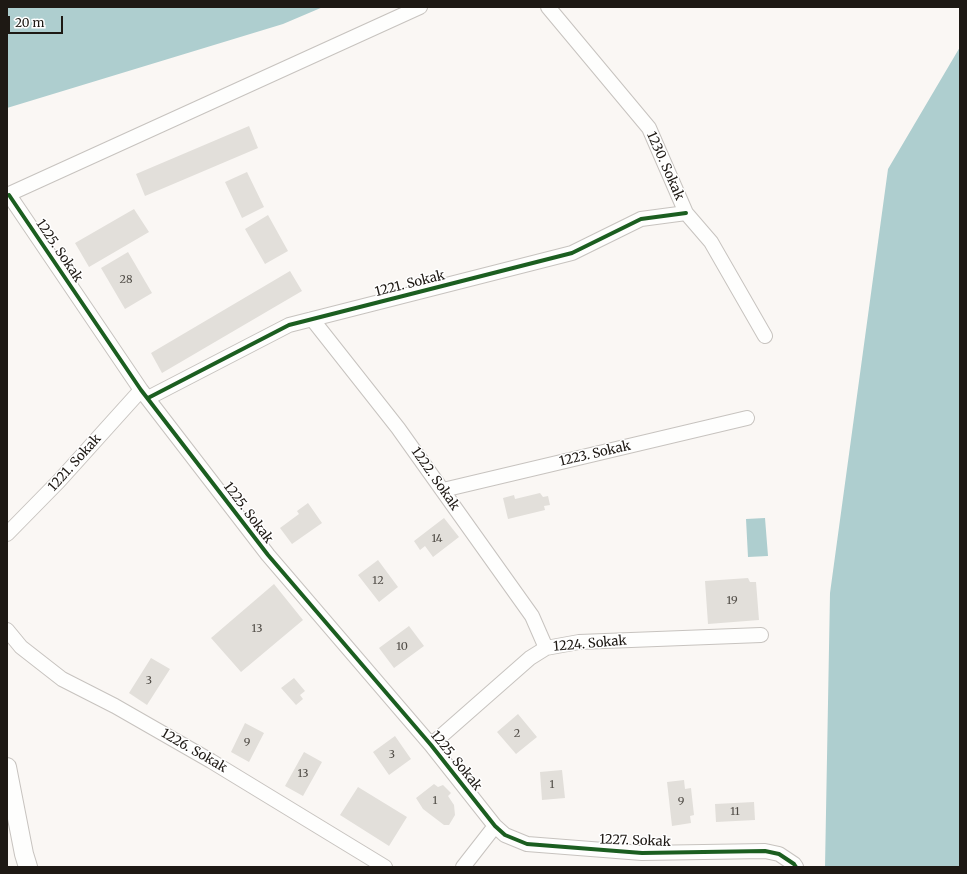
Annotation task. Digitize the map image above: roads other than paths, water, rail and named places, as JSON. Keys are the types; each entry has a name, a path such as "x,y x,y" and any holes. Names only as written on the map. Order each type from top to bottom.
{"street":[{"path":"8,195 420,7"},
{"name":"1230. Sokak","path":"548,7 648,128 686,213 711,242 764,336"},
{"name":"1225. Sokak","path":"8,195 144,394 268,555 431,746 495,826"},
{"name":"1221. Sokak","path":"7,534 144,394 290,325 572,253 641,219 686,213"},
{"name":"1222. Sokak","path":"312,319 398,428 443,490 532,616 546,648"},
{"name":"1223. Sokak","path":"443,490 747,418"},
{"name":"1226. Sokak","path":"7,630 21,647 62,679 115,706 211,760 385,867"},
{"name":"1224. Sokak","path":"431,746 530,658 546,648 579,642 761,635"},
{"path":"7,767 24,854 28,867"},
{"path":"463,867 495,826"},
{"name":"1227. Sokak","path":"495,826 505,835 527,844 642,853 765,851 780,854 796,867"}],"water":[{"path":"7,7 323,7 283,24 7,108"},
{"path":"960,47 960,867 825,867 830,593 888,169"},
{"path":"765,518 768,556 748,557 746,519"}]}
